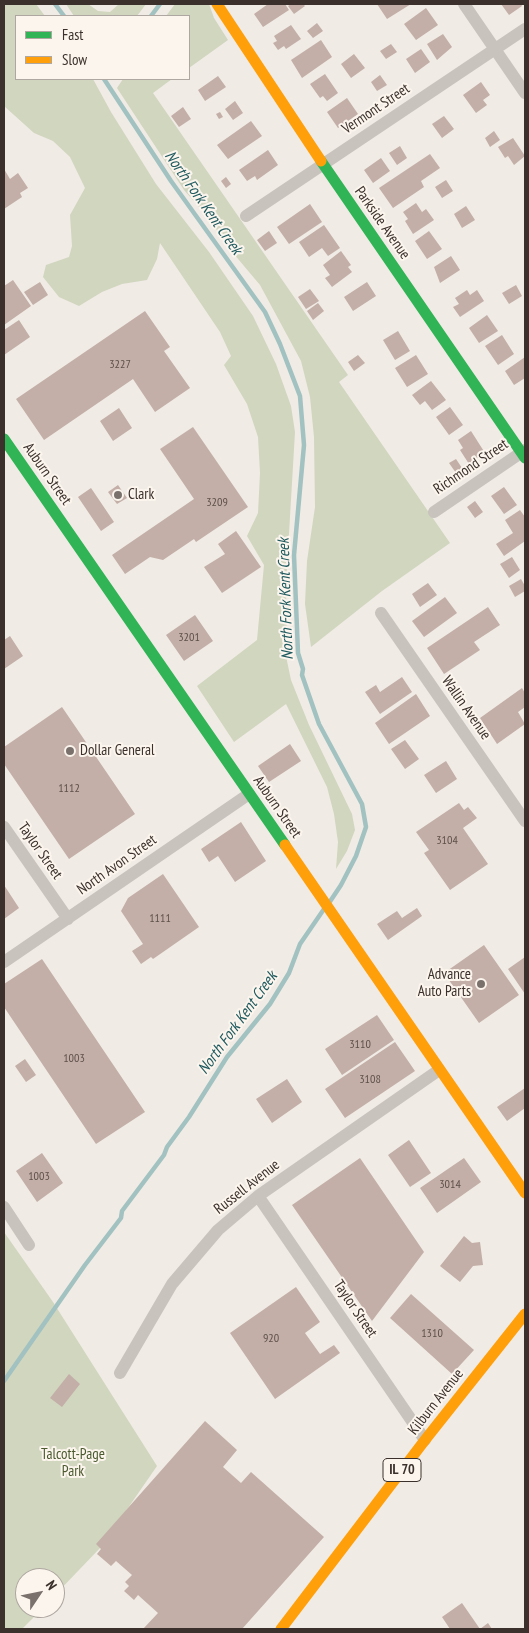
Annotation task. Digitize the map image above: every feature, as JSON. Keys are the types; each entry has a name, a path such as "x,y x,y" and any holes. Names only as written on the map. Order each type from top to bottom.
{"main road":[{"name":"Parkside Avenue","path":"217,4 323,164 524,453"},
{"name":"Auburn Street","path":"4,439 525,1193"},
{"name":"Kilburn Avenue","path":"281,1629 425,1440 525,1314"}],"street":[{"path":"464,4 525,93"},
{"name":"Vermont Street","path":"246,216 525,29"},
{"name":"Richmond Street","path":"434,512 524,453"},
{"name":"Wallin Avenue","path":"381,613 525,821"},
{"name":"North Avon Street","path":"4,962 249,794"},
{"name":"Taylor Street","path":"4,827 68,919"},
{"name":"Russell Avenue","path":"120,1373 172,1284 218,1230 258,1196 439,1070"},
{"name":"Taylor Street","path":"258,1196 425,1440"},
{"path":"4,1207 30,1245"}],"green space":[{"path":"4,4 36,4 44,15 15,15 15,80 94,80 111,112 156,184 209,252 253,316 276,364 291,406 295,432 286,584 287,661 291,680 309,725 352,814 355,830 347,851 336,869 338,842 334,814 327,787 286,704 234,742 197,686 257,640 264,565 247,536 258,513 260,473 258,437 247,404 224,365 231,356 220,332 160,243 157,259 147,280 122,284 102,292 79,306 59,297 43,277 46,265 69,257 72,246 70,215 85,188 70,157 53,141 34,133 4,106"},
{"path":"66,4 88,4 98,11 110,12 119,4 146,4 138,15 73,15"},
{"path":"175,4 209,4 214,18 228,40 190,67 190,15 167,15"},
{"path":"122,80 171,80 153,93 348,375 339,382 450,543 382,591 311,647 305,604 307,561 315,507 314,437 310,397 301,361 260,285 228,247 208,217 184,190 117,88"},
{"name":"Talcott-Page Park","path":"4,1232 53,1302 157,1466 101,1547 65,1585 65,1568 15,1568 15,1618 33,1618 22,1629 4,1629"}],"building":[{"path":"268,4 285,4 289,10 263,27 254,14"},
{"path":"291,4 303,4 305,6 294,14 288,6"},
{"path":"377,4 411,4 387,19"},
{"path":"501,4 521,4 522,6 509,15"},
{"path":"426,8 438,25 416,40 404,24"},
{"path":"317,23 323,31 313,38 307,31"},
{"path":"291,25 301,39 286,49 284,46 278,50 273,43 277,41 274,36"},
{"path":"443,34 452,47 437,60 427,44"},
{"path":"321,40 332,57 302,78 291,60"},
{"path":"391,44 397,52 386,59 380,51"},
{"path":"421,49 430,62 415,73 406,59"},
{"path":"354,54 365,68 351,78 341,64"},
{"path":"325,74 338,93 327,101 323,96 320,98 310,84"},
{"path":"380,75 387,85 377,91 371,82"},
{"path":"218,76 226,87 205,101 198,90"},
{"path":"481,82 490,95 483,100 487,105 476,113 463,95"},
{"path":"347,98 358,114 338,128 327,112"},
{"path":"235,101 243,113 233,120 225,109"},
{"path":"183,107 191,119 179,127 171,116"},
{"path":"220,112 223,117 219,119 216,114"},
{"path":"444,116 454,129 442,138 432,124"},
{"path":"251,121 262,136 228,159 217,145"},
{"path":"494,131 500,140 490,147 485,138"},
{"path":"513,138 525,156 514,165 508,156 505,158 498,147"},
{"path":"400,146 407,158 397,165 389,153"},
{"path":"268,150 278,165 257,180 255,176 247,181 239,170"},
{"path":"430,154 440,168 421,181 424,187 393,208 379,188"},
{"path":"381,158 390,171 373,183 364,170"},
{"path":"4,169 10,179 18,173 28,188 20,193 22,197 4,209"},
{"path":"226,177 231,184 226,188 221,181"},
{"path":"446,180 453,191 442,198 435,187"},
{"path":"416,203 422,212 426,209 434,220 413,234 405,221 408,219 403,212"},
{"path":"310,204 322,222 289,244 277,227"},
{"path":"466,206 475,220 462,228 454,214"},
{"path":"324,225 340,248 328,256 322,248 309,257 299,242"},
{"path":"269,231 277,243 265,251 257,240"},
{"path":"429,231 442,249 427,259 415,241"},
{"path":"341,251 351,265 348,267 352,272 332,287 325,278 330,275 323,265"},
{"path":"451,256 460,270 440,283 434,267"},
{"path":"13,280 31,306 4,325 4,286"},
{"path":"40,282 48,295 33,305 24,292"},
{"path":"367,282 376,296 353,311 344,297"},
{"path":"516,285 522,296 509,304 502,293"},
{"path":"310,289 319,301 306,309 298,297"},
{"path":"467,290 470,295 477,290 484,301 460,317 453,307 459,304 455,298"},
{"path":"318,303 324,311 313,320 307,311"},
{"path":"145,311 170,347 164,351 190,388 155,412 133,379 44,440 16,399"},
{"path":"487,315 498,331 479,343 469,328"},
{"path":"19,320 30,337 4,355 4,330"},
{"path":"398,331 410,351 395,360 383,340"},
{"path":"502,335 514,354 498,365 485,346"},
{"path":"358,355 365,363 354,371 348,362"},
{"path":"416,355 428,374 407,387 395,368"},
{"path":"525,357 525,378 514,385 505,371"},
{"path":"431,381 446,400 432,410 425,401 420,405 412,395"},
{"path":"450,407 463,425 449,435 436,417"},
{"path":"119,408 132,428 113,441 100,421"},
{"path":"193,427 248,507 196,542 194,539 163,560 150,557 125,574 112,555 194,499 160,449"},
{"path":"471,431 485,453 469,464 460,450 463,448 458,440"},
{"path":"456,459 462,468 456,473 449,463"},
{"name":"Clark","path":"118,485 127,498 117,504 108,492"},
{"path":"504,487 517,505 504,514 491,496"},
{"name":"Clark","path":"91,488 114,522 101,531 78,497"},
{"path":"475,501 483,512 475,518 467,507"},
{"path":"520,510 525,517 525,541 504,556 496,544 513,533 505,520"},
{"path":"236,531 261,567 222,593 204,567 225,554 218,544"},
{"path":"512,557 520,570 509,578 500,564"},
{"path":"521,579 525,586 525,591 515,597 509,586"},
{"path":"428,583 437,595 420,607 412,594"},
{"path":"445,597 457,613 424,637 412,621"},
{"path":"488,607 500,625 474,642 480,650 444,674 427,648"},
{"path":"195,615 213,641 184,661 166,635"},
{"path":"10,636 23,656 4,669 4,640"},
{"path":"402,677 412,692 380,714 365,692 376,685 380,692"},
{"path":"522,688 525,693 525,707 518,712 525,724 497,744 480,718"},
{"path":"416,694 430,716 389,744 375,723"},
{"path":"62,707 135,814 69,859 4,764 4,747"},
{"path":"405,740 419,759 405,769 391,749"},
{"path":"290,744 301,761 269,782 258,766"},
{"path":"446,761 457,779 436,793 424,775"},
{"path":"459,803 464,810 468,807 477,818 463,828 488,864 450,890 424,853 429,850 416,832"},
{"path":"241,822 266,861 235,882 218,856 209,862 201,849"},
{"path":"163,874 199,927 153,959 151,957 141,964 132,951 143,944 121,911 128,898"},
{"path":"4,885 19,908 4,919"},
{"path":"417,908 422,916 388,940 377,924 397,911 402,918"},
{"name":"Advance Auto Parts","path":"484,945 519,995 479,1023 444,973"},
{"path":"525,957 525,994 508,969"},
{"path":"42,959 145,1112 96,1144 4,1007 4,984"},
{"path":"377,1015 394,1040 342,1075 325,1049"},
{"path":"395,1042 415,1071 345,1118 325,1089"},
{"path":"25,1059 36,1075 26,1082 15,1066"},
{"path":"287,1079 302,1102 272,1123 256,1099"},
{"path":"525,1088 525,1108 507,1121 497,1107"},
{"path":"409,1140 431,1173 410,1187 388,1155"},
{"path":"42,1153 63,1183 37,1202 16,1171"},
{"path":"360,1158 424,1252 372,1321 292,1205"},
{"path":"464,1158 481,1182 437,1213 420,1188"},
{"path":"464,1236 472,1243 480,1242 483,1265 473,1266 460,1282 440,1266"},
{"path":"296,1287 320,1322 305,1333 320,1354 334,1345 340,1353 275,1399 230,1333"},
{"path":"411,1294 474,1350 452,1374 390,1318"},
{"path":"69,1374 80,1384 62,1407 50,1398"},
{"path":"205,1421 237,1450 223,1467 241,1483 251,1472 324,1537 242,1629 143,1629 158,1613 138,1595 134,1600 124,1591 129,1586 125,1582 132,1575 116,1561 111,1566 97,1554 101,1549 96,1544"},
{"path":"462,1603 480,1629 450,1629 442,1617"},
{"path":"488,1623 492,1629 480,1629"}],"waterway":[{"name":"North Fork Kent Creek","path":"55,4 63,15"},
{"path":"152,15 160,4"},
{"name":"North Fork Kent Creek","path":"105,80 171,181 265,312 280,344 300,396 304,445 294,555 298,653 303,669 302,675 319,724 362,804 366,827 356,856 329,903"},
{"name":"North Fork Kent Creek","path":"4,1381 85,1265 121,1218 122,1211 164,1155 167,1147 189,1117 227,1057 270,1004 289,973 300,944 324,909"}],"traffic: fast":[{"path":"321,161 525,458"},
{"path":"4,439 285,845"}],"traffic: slow":[{"path":"217,4 321,161"},
{"path":"285,845 525,1193"},
{"path":"281,1629 425,1440 525,1314"}],"place":[{"name":"Clark","path":"118,495"},
{"name":"Dollar General","path":"70,751"},
{"name":"Advance Auto Parts","path":"481,984"}]}
